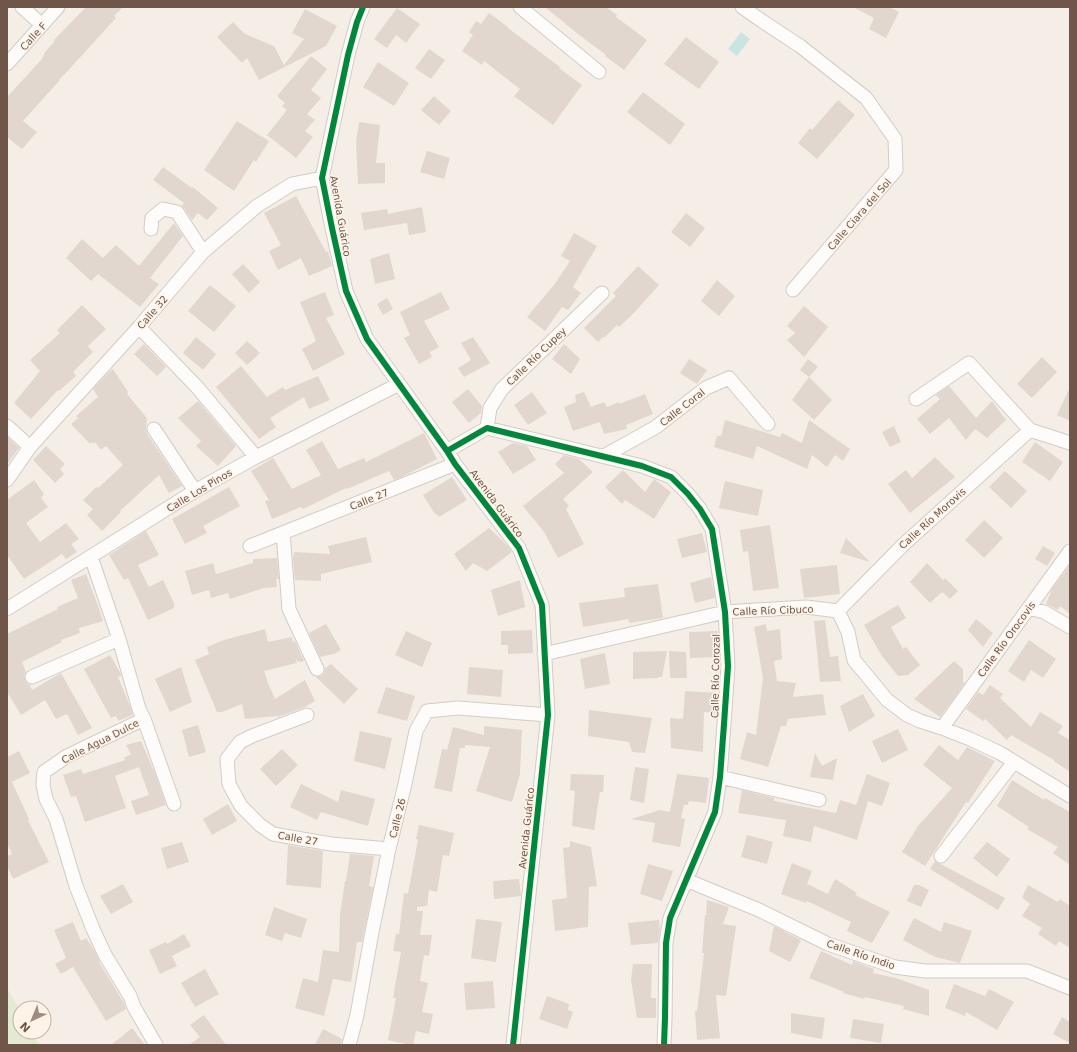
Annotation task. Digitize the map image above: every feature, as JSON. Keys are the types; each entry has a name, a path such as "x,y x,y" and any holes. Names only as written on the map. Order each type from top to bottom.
{"street":[{"path":"22,7 42,25"},
{"name":"Calle F","path":"7,64 58,7"},
{"name":"Avenida Guárico","path":"363,7 348,54 322,178 346,291 367,339 455,464 520,548 542,605 548,715 513,1045"},
{"path":"520,7 599,72"},
{"name":"Calle Ciara del Sol","path":"742,7 800,46 866,98 895,139 896,170 793,290"},
{"name":"Calle 32","path":"7,480 30,447 139,327 203,252 257,206 292,184 322,178"},
{"path":"151,229 152,218 163,208 177,212 203,252"},
{"name":"Calle Río Cupey","path":"488,428 490,408 502,389 602,293"},
{"path":"139,327 197,387 256,457"},
{"path":"916,399 969,363 1030,430 1070,443"},
{"name":"Calle Coral","path":"604,456 656,426 706,388 729,378 768,424"},
{"name":"Calle Los Pinos","path":"7,609 195,491 256,457 399,384"},
{"path":"7,426 30,447"},
{"path":"447,451 488,428"},
{"name":"Calle Río Corozal","path":"488,428 642,466 671,477 700,509 712,529 725,612 728,666 720,777 715,812 670,918 666,943 664,1045"},
{"path":"154,430 195,491"},
{"name":"Calle Río Morovis","path":"838,611 903,545 1030,430"},
{"name":"Calle 27","path":"250,546 455,464"},
{"path":"283,533 289,609 317,669"},
{"name":"Calle Río Orocovis","path":"942,728 1070,551"},
{"name":"Calle Agua Dulce","path":"91,557 119,639 139,709 144,718 67,756 44,772 42,785 46,799 56,819 76,886 93,929 105,955 130,996 156,1045"},
{"name":"Calle Río Cibuco","path":"544,654 725,612 806,607 838,611"},
{"path":"1029,608 1044,612 1070,627"},
{"path":"838,611 848,632 854,660 886,700 907,715 970,738 1000,753 1070,796"},
{"path":"32,677 119,639"},
{"name":"Calle 26","path":"349,1045 357,1015 389,850 416,731 427,711 458,708 548,715"},
{"name":"Calle 27","path":"307,714 240,742 227,759 229,784 241,806 260,825 273,834 331,844 389,850"},
{"path":"144,718 174,804"},
{"path":"941,856 1014,762"},
{"path":"720,777 819,800"},
{"name":"Calle Río Indio","path":"686,880 759,910 828,944 895,966 925,971 1027,971 1070,988"}],"green space":[{"path":"7,988 14,1000 12,1000 12,1040 36,1040 39,1045 7,1045"}],"water":[{"path":"741,32 750,39 737,56 728,49"}],"building":[{"path":"86,7 123,7 114,16 116,18 23,121 37,132 22,149 7,137 7,97 42,59 45,52 55,41 54,40"},
{"path":"545,7 606,7 617,15 616,17 647,40 624,70"},
{"path":"853,7 889,7 899,12 886,38 869,29 874,18"},
{"path":"397,8 420,24 406,43 396,35 387,48 374,39"},
{"path":"305,9 337,26 326,46 259,80 247,58 242,63 217,37 233,22 245,34 274,46 284,65 304,39 292,33"},
{"path":"489,13 582,85 553,125 514,96 520,89 484,61 482,65 462,51 473,35 469,32 476,21 481,24"},
{"path":"686,37 719,62 699,89 664,64"},
{"path":"429,49 445,60 431,79 415,68"},
{"path":"311,56 327,69 311,90 321,98 307,114 315,120 305,131 313,137 296,158 267,135 287,110 282,106 285,103 277,96"},
{"path":"378,62 409,83 394,106 363,87"},
{"path":"643,92 685,124 670,145 627,112"},
{"path":"434,96 451,111 439,125 421,110"},
{"path":"838,100 855,115 817,159 798,143 810,128 812,130"},
{"path":"237,121 269,141 256,162 254,160 234,191 204,170"},
{"path":"359,122 380,125 376,163 385,163 385,183 358,184 356,142"},
{"path":"427,151 450,158 444,179 420,172"},
{"path":"163,167 192,188 193,187 218,208 207,220 198,213 192,220 181,206 184,203 153,180"},
{"path":"296,196 326,252 328,251 332,266 309,276 301,258 278,270 269,251 281,245 264,213"},
{"path":"422,207 426,232 409,235 407,223 364,230 361,213 387,209 388,214"},
{"path":"686,213 705,228 690,247 671,232"},
{"path":"174,223 183,236 150,278 159,284 140,307 98,274 91,281 66,258 82,239 103,258 116,245 139,266"},
{"path":"574,233 597,246 573,287 581,293 568,310 562,307 545,331 527,317 554,285 570,261 561,256"},
{"path":"389,253 395,279 375,284 370,259"},
{"path":"243,264 260,282 249,293 232,274"},
{"path":"638,266 659,285 634,313 619,327 617,325 598,342 584,328 616,296 613,293"},
{"path":"717,280 735,296 719,316 701,301"},
{"path":"210,285 236,306 214,332 188,311"},
{"path":"325,292 334,315 326,318 345,354 313,371 302,349 316,341 300,302"},
{"path":"441,292 450,309 424,321 439,347 430,352 432,357 419,364 404,338 410,335 400,312"},
{"path":"387,298 393,309 383,315 377,304"},
{"path":"82,305 106,329 88,346 93,352 73,372 76,376 59,391 58,390 31,419 14,403 40,371 30,360 60,333 57,330"},
{"path":"804,306 828,327 804,357 787,340 795,333 787,326"},
{"path":"196,337 216,354 203,370 183,353"},
{"path":"473,337 490,363 464,377 458,368 471,360 461,343"},
{"path":"247,341 260,353 247,365 235,353"},
{"path":"144,344 166,367 157,376 134,354"},
{"path":"564,344 580,359 571,374 552,359"},
{"path":"1042,357 1057,372 1032,398 1017,384"},
{"path":"689,359 707,370 697,384 680,373"},
{"path":"808,359 818,367 809,377 800,370"},
{"path":"241,366 267,397 283,387 285,390 318,376 330,400 309,409 304,397 270,418 276,427 259,439 216,387"},
{"path":"113,369 128,392 127,394 147,418 147,434 182,486 169,493 159,475 120,511 121,512 102,531 87,515 93,509 83,500 96,487 98,488 123,465 106,446 101,450 95,442 90,444 71,424 78,418 76,416 98,397 93,389"},
{"path":"809,377 832,400 814,420 792,400"},
{"path":"949,386 976,418 992,401 1006,420 987,438 975,429 966,440 949,418 930,434 917,419 940,399 936,395"},
{"path":"1070,387 1070,421 1057,415"},
{"path":"468,389 482,406 481,413 469,423 452,402"},
{"path":"532,392 547,413 528,425 514,405"},
{"path":"584,392 591,407 604,402 607,407 645,394 653,414 626,425 627,429 604,434 600,422 573,431 564,407 576,402 575,395"},
{"path":"198,401 236,446 218,466 196,446 201,441 178,418"},
{"path":"725,420 780,437 782,433 802,443 809,420 850,449 843,461 835,455 827,467 812,455 807,469 757,446 753,459 714,447 717,436 721,436"},
{"path":"894,426 901,442 890,447 882,432"},
{"path":"424,433 437,459 394,480 389,471 347,489 346,488 303,509 301,507 272,519 265,501 269,500 251,471 273,458 292,489 321,475 306,450 322,441 338,469 364,458 366,462"},
{"path":"7,437 19,448 7,464"},
{"path":"1035,442 1063,462 1050,481 1022,462"},
{"path":"513,443 527,446 536,460 513,474 498,452"},
{"path":"46,446 65,464 60,469 64,474 55,483 33,460"},
{"path":"564,455 579,459 593,472 563,499 569,506 566,509 584,544 558,558 544,532 523,506 564,473 555,464"},
{"path":"935,457 955,477 910,513 888,484 906,470 912,478"},
{"path":"623,470 645,492 654,479 671,492 654,519 625,500 622,504 605,487"},
{"path":"1005,471 1027,491 1011,508 989,487"},
{"path":"452,477 467,500 439,517 435,514 423,495"},
{"path":"34,480 44,494 41,498 48,507 26,523 40,542 66,523 79,539 71,544 77,552 66,559 62,554 24,579 7,555 7,500"},
{"path":"725,481 763,490 758,516 719,508"},
{"path":"229,487 240,506 203,526 207,533 185,544 172,519"},
{"path":"984,520 1003,538 984,558 965,540"},
{"path":"770,525 779,588 753,591 748,551 743,552 740,530"},
{"path":"489,528 508,546 512,552 487,571 473,563 466,571 454,554"},
{"path":"146,531 159,555 138,565 149,587 163,580 174,603 174,608 148,620 128,578 124,580 109,555"},
{"path":"702,533 707,552 682,558 677,539"},
{"path":"366,537 372,562 321,574 321,581 295,580 293,558 294,552 330,554 328,546"},
{"path":"846,538 870,562 840,553"},
{"path":"1043,546 1055,553 1047,566 1035,559"},
{"path":"277,558 279,579 276,579 277,587 264,588 230,599 228,593 211,598 209,590 192,595 185,571 213,563 216,574 253,563 253,559"},
{"path":"927,563 943,580 945,578 958,591 950,599 942,592 930,603 910,582"},
{"path":"837,565 840,594 804,598 800,569"},
{"path":"1070,565 1070,614 1060,606 1058,610 1046,604 1052,589"},
{"path":"86,574 103,621 79,628 80,633 61,640 62,642 22,662 26,672 24,676 25,680 30,685 32,690 61,673 92,728 78,735 67,714 56,719 45,700 21,715 7,692 7,634 58,609 57,607 78,598 71,580"},
{"path":"711,577 715,598 695,603 690,583"},
{"path":"520,580 525,607 498,616 491,590"},
{"path":"658,584 663,618 629,623 628,619 583,627 579,603 625,597 624,588"},
{"path":"898,605 906,618 891,627 903,649 906,647 920,665 908,675 898,676 882,656 864,625"},
{"path":"976,619 993,633 983,647 968,630"},
{"path":"825,620 830,657 838,656 841,681 820,682 814,621"},
{"path":"326,624 341,650 334,654 320,657 309,633"},
{"path":"766,624 767,631 780,629 782,659 774,661 777,681 796,683 793,697 823,694 826,715 788,719 786,726 781,726 768,767 740,759 747,732 756,735 763,678 754,627"},
{"path":"265,629 268,642 292,637 293,642 295,641 304,661 299,662 296,659 297,663 264,671 275,699 305,680 315,701 305,707 278,717 245,719 242,704 222,712 217,712 195,660 209,654 207,647 224,640"},
{"path":"532,630 533,653 508,654 508,645 501,645 501,631"},
{"path":"406,631 432,643 422,667 395,655"},
{"path":"718,631 719,657 690,658 689,632"},
{"path":"1029,640 1056,659 1043,678 1031,670 1024,682 1008,671"},
{"path":"667,651 662,677 633,679 633,652"},
{"path":"669,651 686,652 687,678 670,678"},
{"path":"605,653 610,684 585,689 580,659"},
{"path":"110,655 121,674 121,676 118,677 133,715 118,721 116,716 111,718 84,669"},
{"path":"954,661 963,669 963,682 965,683 940,717 914,699"},
{"path":"331,664 358,689 344,704 315,676 321,676 324,673 325,668"},
{"path":"181,667 192,702 170,712 155,679"},
{"path":"469,667 503,670 501,697 467,694"},
{"path":"990,685 1003,694 1000,698 1031,727 1040,712 1063,726 1058,733 1070,740 1070,772 1054,760 1011,735 1007,740 985,719 983,721 966,709 978,692 983,695"},
{"path":"386,687 415,696 407,721 377,713"},
{"path":"685,691 717,693 716,713 704,712 703,752 671,748 670,718 683,719"},
{"path":"863,694 875,716 849,732 840,706"},
{"path":"589,710 652,718 645,753 632,752 629,742 588,736"},
{"path":"198,725 206,752 189,757 182,730"},
{"path":"484,726 522,730 520,774 512,802 476,791 490,747 465,745 465,748 460,748 452,792 434,788 442,749 447,750 453,727 484,735"},
{"path":"898,729 908,750 882,763 872,741"},
{"path":"360,731 392,738 385,769 354,761"},
{"path":"141,741 156,776 166,805 136,815 131,801 149,795 139,767 115,776 126,808 85,822 76,796 71,797 63,775 81,769 83,774 125,760 124,758 131,754 126,745"},
{"path":"939,745 958,760 967,747 995,761 968,803 966,802 925,866 902,852 918,826 952,788 923,765"},
{"path":"282,749 298,765 276,786 260,769"},
{"path":"19,751 30,773 12,782 29,819 28,820 49,862 13,879 7,866 7,856 12,854 7,843 7,757"},
{"path":"815,753 822,766 837,758 833,780 810,777"},
{"path":"635,767 649,769 644,803 630,800"},
{"path":"571,774 604,775 603,792 600,792 594,830 572,826 575,791 570,790"},
{"path":"677,774 709,778 706,803 689,801 688,805 684,805 681,818 685,819 680,847 652,842 655,823 631,819 660,810 670,812"},
{"path":"867,774 890,783 882,806 868,801 857,840 814,826 811,842 783,836 786,820 738,813 742,790 774,798 774,801 836,813 840,800 856,805"},
{"path":"1012,780 1044,800 1045,798 1070,812 1070,865 1053,853 1058,847 1027,829 1029,827 997,806"},
{"path":"301,784 338,802 341,790 375,799 368,826 321,812 317,820 290,807"},
{"path":"228,804 237,821 212,835 203,819"},
{"path":"419,825 454,833 449,856 443,855 437,892 429,890 427,906 417,907 417,911 423,911 420,935 432,935 429,956 424,955 420,981 428,983 422,1012 433,1014 429,1034 416,1031 413,1045 410,1045 388,1040 396,998 393,998 401,952 393,951 396,934 399,934 404,893 408,894 418,839 416,839"},
{"path":"747,835 773,842 767,864 741,857"},
{"path":"570,841 591,847 597,886 589,887 588,927 555,931 552,900 567,898 563,848 570,847"},
{"path":"182,842 189,862 167,869 161,848"},
{"path":"987,842 1010,859 997,877 973,858"},
{"path":"288,845 323,851 321,888 286,885"},
{"path":"350,854 374,856 369,886 373,888 362,942 357,942 351,982 333,979 324,1016 295,1008 303,978 318,982 323,950 339,952 340,915"},
{"path":"935,861 1005,898 998,910 930,869"},
{"path":"792,863 812,871 807,884 828,894 835,879 857,893 855,895 890,912 872,943 847,931 851,922 807,901 806,903 781,894"},
{"path":"648,864 673,871 662,901 640,894"},
{"path":"519,879 521,896 494,899 493,881"},
{"path":"123,884 133,902 111,914 100,896"},
{"path":"914,885 919,885 929,890 921,907 907,901"},
{"path":"1028,885 1058,902 1060,899 1070,906 1070,948 1059,941 1056,946 1038,934 1042,928 1022,916 1030,904 1022,897"},
{"path":"707,900 729,907 723,924 736,926 726,996 716,995 720,1038 697,1040 695,1011 697,1011 704,953 702,953 705,915 708,915 706,914"},
{"path":"274,907 307,919 301,938 285,933 282,941 265,935"},
{"path":"914,918 941,932 944,922 972,931 960,963 935,957 903,940"},
{"path":"476,919 502,922 496,962 471,958"},
{"path":"659,920 660,929 658,943 631,945 628,923"},
{"path":"73,922 81,941 86,938 94,950 99,962 124,1003 126,1009 106,1021 73,967 61,974 55,964 66,958 54,930"},
{"path":"774,926 801,940 790,962 769,951"},
{"path":"184,934 191,946 172,956 177,966 160,974 149,950 166,942 167,944"},
{"path":"821,951 852,965 853,961 874,969 873,973 896,978 929,990 929,1016 903,1009 904,1006 865,997 864,999 843,993 844,992 809,978"},
{"path":"633,964 652,964 651,998 656,998 656,1018 637,1018 631,980"},
{"path":"205,969 219,994 195,1007 181,983"},
{"path":"493,981 495,1008 466,1010 464,983"},
{"path":"954,984 985,996 989,989 1014,1002 997,1030 966,1012 965,1016 945,1008"},
{"path":"547,996 569,1004 568,1010 573,1012 567,1029 539,1019"},
{"path":"791,1013 825,1018 822,1039 791,1033"},
{"path":"204,1015 226,1045 189,1045 200,1037 190,1025"},
{"path":"1062,1017 1070,1022 1070,1043 1053,1034"},
{"path":"853,1019 884,1024 881,1043 850,1038"},
{"path":"132,1028 145,1045 111,1045"},
{"path":"323,1029 342,1039 341,1045 315,1045"}],"cycle path":[{"path":"363,7 357,22 348,55 322,178 346,291 367,339 455,464 519,548 542,605 548,715 513,1045"},
{"path":"447,451 487,428 642,466 671,477 700,509 712,529 725,612 728,666 720,777 715,812 670,918 666,943 664,1045"}]}
